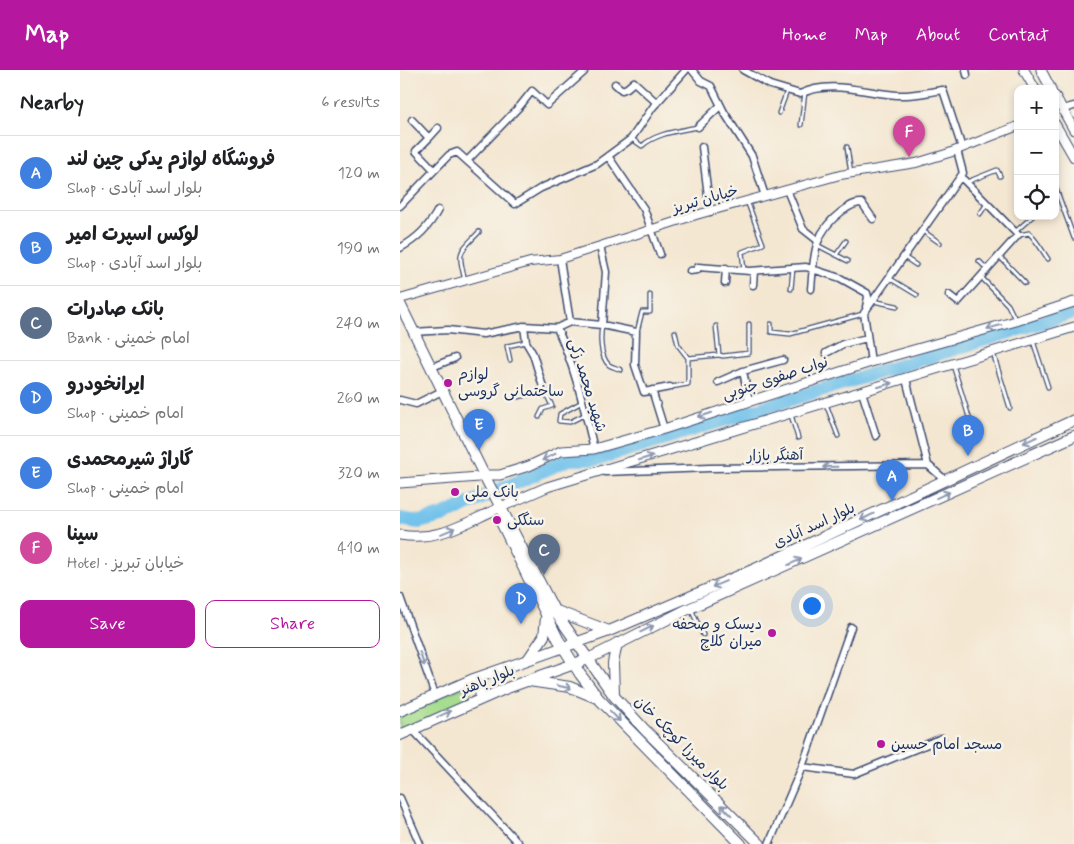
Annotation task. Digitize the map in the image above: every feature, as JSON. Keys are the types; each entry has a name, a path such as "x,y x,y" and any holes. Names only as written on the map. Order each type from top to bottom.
{"main road":[{"path":"1024,70 1033,85"},
{"path":"1041,70 1050,85"},
{"path":"1059,103 1074,130"},
{"path":"1058,130 1074,157"},
{"name":"نواب صفوی جنوبی","path":"400,483 483,478 500,475 529,466 561,451 594,449 664,429 871,362 1016,321 1074,302"},
{"path":"400,304 411,332 550,612 544,636 529,658"},
{"path":"400,314 432,367 441,392"},
{"path":"400,535 414,537 439,534 497,506 547,487 771,424 791,414 826,403 1074,329"},
{"name":"بلوار اسد آبادی","path":"562,647 609,631 766,564 1074,420"},
{"name":"بلوار اسد آبادی","path":"588,659 691,608 1074,436"},
{"path":"990,458 995,471"},
{"path":"550,612 609,631"},
{"name":"بلوار میرزا کوچک خان","path":"550,612 577,642 614,696 645,730 760,844"},
{"name":"بلوار میرزا کوچک خان","path":"550,612 562,647 599,699 741,844"},
{"path":"614,696 613,663 618,643"},
{"name":"بلوار باهنر","path":"400,711 471,680 562,647"},
{"name":"بلوار باهنر","path":"400,734 480,699 588,659"},
{"path":"471,680 480,688 480,699"},
{"path":"528,680 570,687 599,699"},
{"path":"638,739 639,732 645,730"}],"street":[{"path":"400,206 449,155 457,152 515,204 541,188 597,164 631,139 656,103 686,70"},
{"path":"692,70 701,81 710,86 720,106 752,156 765,196"},
{"path":"746,71 770,85 800,94 823,87 896,95 943,90 959,149 963,173 864,314"},
{"path":"467,161 532,91 547,105 584,72"},
{"path":"615,84 622,90 634,82 656,103"},
{"path":"698,127 720,106"},
{"path":"1063,110 1074,106"},
{"path":"412,120 430,138"},
{"path":"434,170 416,151 438,128"},
{"name":"خیابان تبریز","path":"400,299 530,262 560,260 765,196 851,174 916,163 1014,128"},
{"path":"702,147 710,212"},
{"path":"608,156 644,209 660,254"},
{"path":"949,295 958,302 999,256 1016,233 961,177"},
{"path":"788,190 804,229 817,242"},
{"path":"812,289 817,242 827,224 834,217 858,203 862,203 873,219"},
{"path":"400,248 426,229 438,210"},
{"path":"600,246 606,272 602,326"},
{"path":"560,260 570,322"},
{"path":"690,271 696,270 698,267 754,271 806,267 840,278 867,293 868,297 864,314 871,362"},
{"path":"724,283 726,268"},
{"path":"753,284 754,271"},
{"path":"557,328 570,322 636,332 635,365 644,392 670,387"},
{"path":"524,326 526,342 533,354 543,386"},
{"name":"شهید محمد زکی","path":"411,332 448,330 483,334 524,326 557,328 570,356 594,449"},
{"path":"826,353 843,344 867,338"},
{"path":"432,367 455,358"},
{"path":"718,382 743,371 783,360"},
{"path":"743,371 749,401"},
{"path":"906,379 928,465 944,480"},
{"path":"652,390 664,429"},
{"path":"400,400 416,404 441,392"},
{"path":"862,392 876,436"},
{"name":"آهنگر بازار","path":"601,472 709,468 928,465"},
{"path":"400,597 435,695"},
{"path":"768,844 802,767 851,626"},
{"path":"412,729 519,844"},
{"path":"802,767 854,774 942,738"},
{"path":"400,798 420,844"}],"lane":[{"path":"779,113 787,90"},
{"path":"801,125 805,91"},
{"path":"631,139 642,146 660,136 698,127"},
{"path":"847,147 851,174"},
{"path":"966,183 997,170 1000,176"},
{"path":"1059,197 1074,238"},
{"path":"744,270 742,252 763,244 747,201"},
{"path":"980,214 987,204"},
{"path":"1016,233 1029,220"},
{"path":"922,230 940,243"},
{"path":"465,281 460,251 479,232"},
{"path":"1016,233 1029,233 1038,242 1048,259"},
{"path":"836,255 846,241"},
{"path":"817,242 848,261"},
{"path":"999,256 1025,284"},
{"path":"903,257 916,265"},
{"path":"979,261 987,270"},
{"path":"791,289 793,268"},
{"path":"981,277 1008,305 1016,321"},
{"path":"888,278 917,295"},
{"path":"636,332 642,312 650,312 650,295"},
{"path":"872,301 897,306"},
{"path":"771,324 771,332 790,334 864,314"},
{"path":"688,358 749,353 749,324"},
{"path":"602,326 600,341 605,358 610,366 621,370"},
{"path":"716,326 719,355"},
{"path":"670,387 688,384 688,358 678,345 675,332"},
{"path":"1033,340 1048,387"},
{"path":"510,360 507,346 526,342"},
{"path":"993,352 1010,408"},
{"path":"952,365 972,427"},
{"path":"517,397 534,394 543,386 552,406 543,409 539,417"},
{"path":"583,402 560,414 559,421 570,422 586,414"},
{"path":"826,403 838,436"},
{"path":"791,414 798,438"},
{"path":"691,608 704,635"}],"green space":[{"path":"465,687 471,692 470,700 400,735 400,711"}],"waterway":[{"path":"400,519 419,522 442,516 569,459 597,459 1074,312"}],"place":[{"name":"سینا","path":"909,157"},
{"name":"لوازم ساختمانی گروسی","path":"448,383"},
{"name":"گاراژ شیرمحمدی","path":"479,450"},
{"name":"لوکس اسپرت امیر","path":"968,456"},
{"name":"بانک ملی","path":"455,492"},
{"name":"فروشگاه لوازم یدکی چین لند","path":"892,501"},
{"name":"سنگکی","path":"497,520"},
{"name":"بانک صادرات","path":"544,575"},
{"name":"ایرانخودرو","path":"521,624"},
{"name":"دیسک و صحفه میران کلاچ","path":"772,633"},
{"name":"مسجد امام حسین","path":"881,744"}]}
